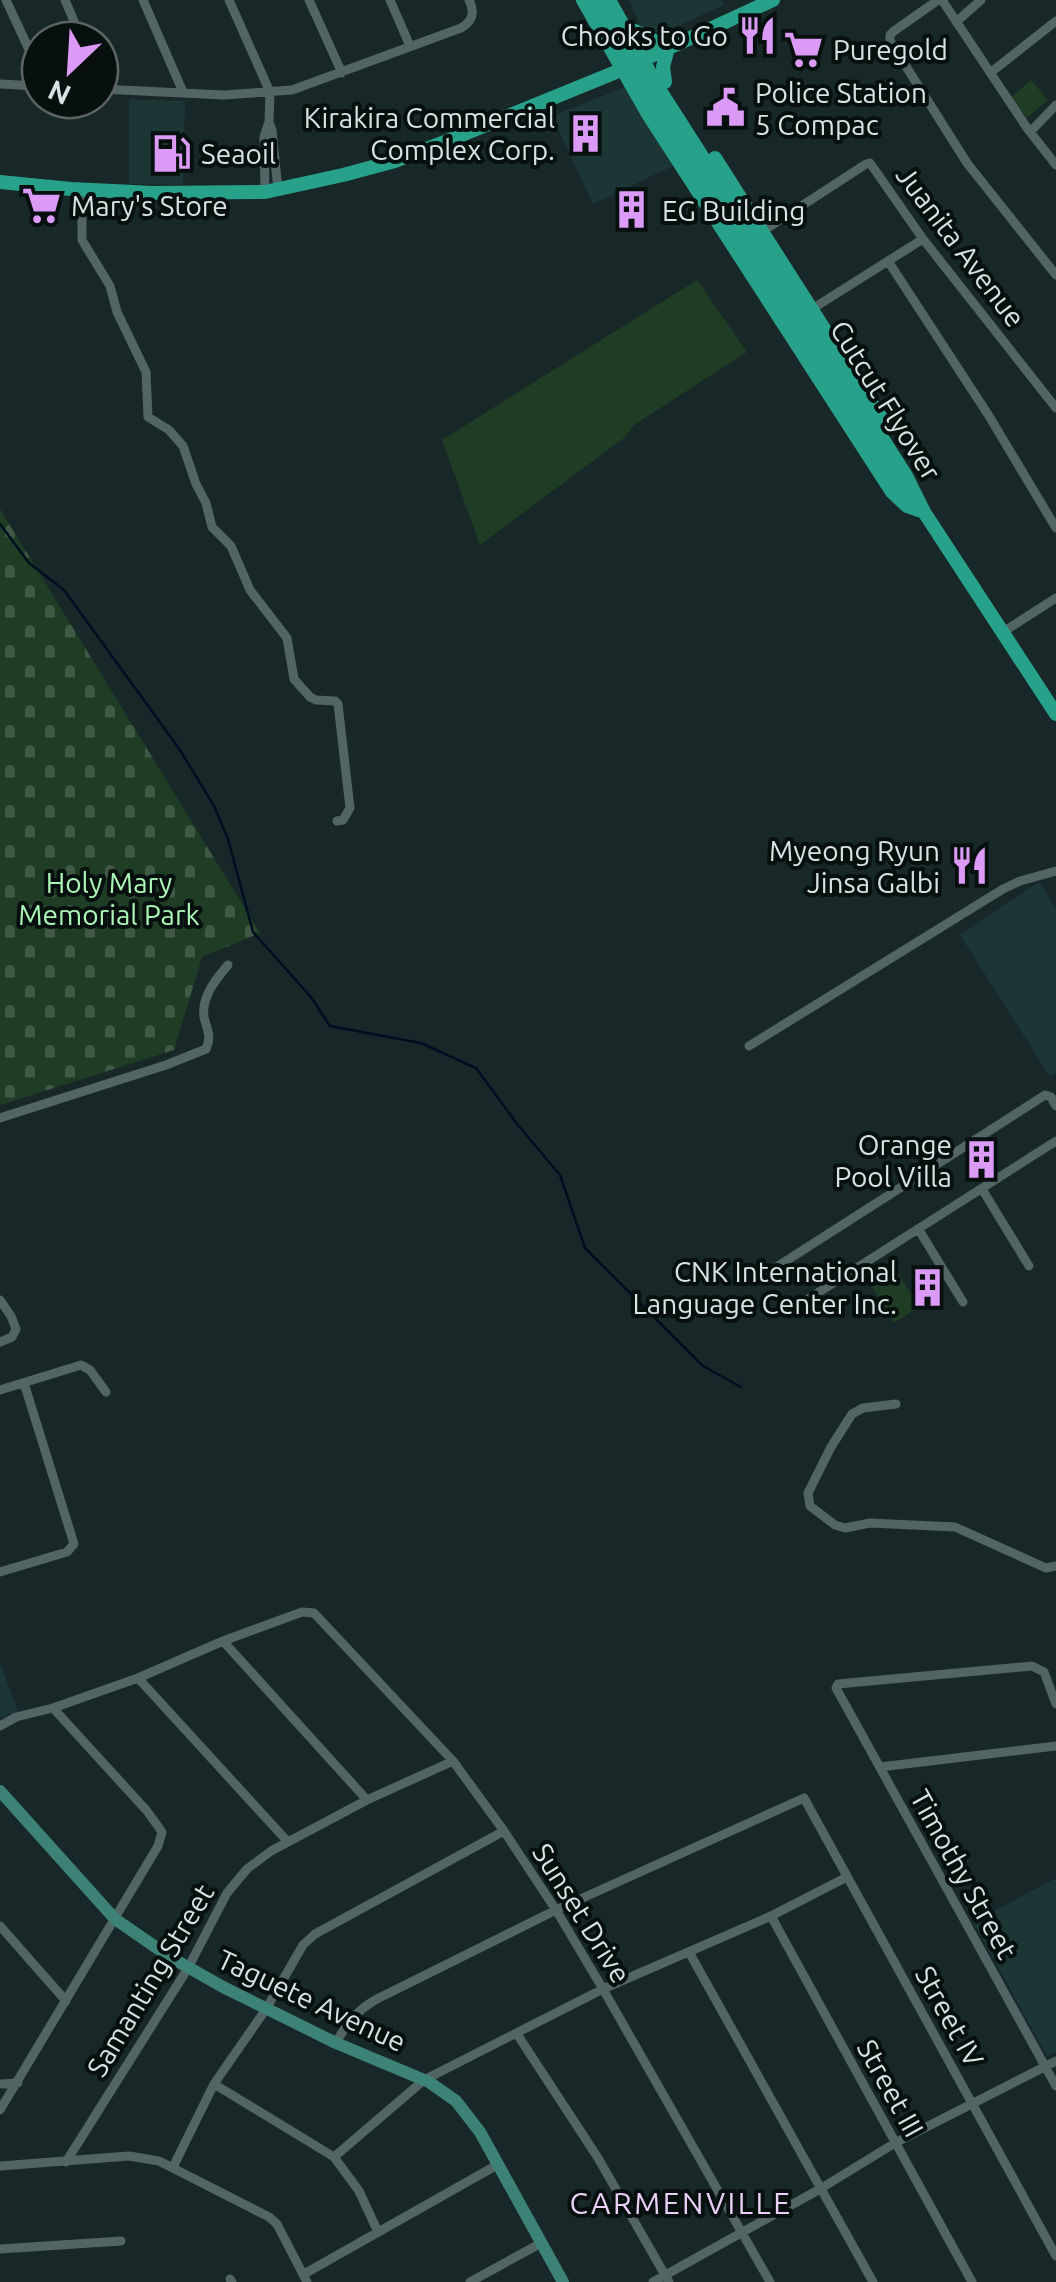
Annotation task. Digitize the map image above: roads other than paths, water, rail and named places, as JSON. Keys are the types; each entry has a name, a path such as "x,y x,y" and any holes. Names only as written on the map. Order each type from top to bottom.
{"main road":[{"path":"583,0 666,142 892,492 906,506 924,512"},
{"name":"Cutcut Flyover","path":"595,0 650,96 924,512"},
{"name":"Cutcut Flyover","path":"608,0 659,89 900,476"},
{"path":"618,0 649,57 917,475 924,512 1056,714"},
{"path":"0,182 154,194 272,191 395,161 621,70 773,0"},
{"path":"635,31 668,48"},
{"path":"600,78 606,43"},
{"path":"665,82 668,48"},
{"path":"666,142 670,130 678,124 692,124"},
{"path":"740,257 752,259 763,252 765,235"}],"street":[{"path":"6,0 20,30"},
{"path":"143,0 184,92"},
{"path":"229,0 270,92 272,191"},
{"path":"309,0 342,72"},
{"path":"390,0 410,46"},
{"path":"120,89 224,95 292,90 461,28 470,21 473,8 469,0"},
{"path":"1056,165 940,0 894,30 890,41 967,163 1056,275"},
{"path":"956,22 982,0"},
{"path":"990,73 1056,20"},
{"path":"1030,132 1056,105"},
{"name":"Juanita Avenue","path":"765,235 870,163 923,239 1056,408"},
{"path":"82,190 82,240 110,286 117,312 146,372 148,417 169,430 183,446 212,527 232,546 250,590 287,638 294,678 310,697 338,704 350,808 344,820 336,821"},
{"path":"812,309 923,239"},
{"path":"888,261 1056,528"},
{"path":"1003,632 1056,598"},
{"path":"749,1046 1003,889 1056,871"},
{"path":"0,1118 200,1053 210,1043 204,1016 206,998 228,965"},
{"path":"764,1275 1045,1095 1056,1106"},
{"path":"794,1308 1056,1141"},
{"path":"982,1189 1029,1266"},
{"path":"919,1230 964,1302"},
{"path":"0,1300 16,1329 12,1337 0,1342"},
{"path":"0,1390 81,1365 90,1370 106,1392"},
{"path":"0,1572 67,1552 74,1544 24,1383"},
{"path":"896,1404 863,1408 852,1414 808,1492 810,1506 845,1528 870,1523 955,1526 1046,1568 1056,1566"},
{"name":"Sunset Drive","path":"223,1641 302,1612 314,1613 453,1762 556,1910 770,2282"},
{"path":"0,1726 16,1717 138,1678 223,1641 367,1800"},
{"name":"Timothy Street","path":"1056,1704 1044,1672 1032,1666 838,1684 836,1688 1056,2086"},
{"path":"138,1678 288,1842"},
{"path":"0,2110 158,1846 162,1832 53,1708"},
{"path":"880,1768 1056,1746"},
{"name":"Samanting Street","path":"66,2162 188,1968 227,1893 246,1869 367,1800 453,1762"},
{"name":"Taguete Avenue","path":"0,1791 115,1919 188,1968 336,2043 424,2080 456,2101 480,2132 563,2282"},
{"name":"Street IV","path":"556,1910 804,1798 1056,2256"},
{"path":"172,2167 214,2084 303,1945 315,1934 504,1832"},
{"path":"334,2157 424,2080 603,1989 771,1916 848,1877"},
{"path":"336,2043 362,2007 556,1910"},
{"name":"Street III","path":"771,1916 972,2282"},
{"path":"2,1933 66,2002"},
{"path":"689,1952 873,2282"},
{"path":"516,2034 598,2158 667,2279"},
{"path":"653,2282 667,2279 895,2143 1056,2061"},
{"path":"0,2084 18,2083"},
{"path":"214,2084 334,2157 359,2191 378,2232"},
{"path":"0,2166 128,2156 159,2162 269,2216 278,2224 306,2278 497,2165"},
{"path":"0,2250 121,2241"},
{"path":"470,2282 541,2244"}],"waterway":[{"path":"0,524 29,563 64,590 180,750 214,806 228,839 253,932 311,997 330,1026 421,1043 476,1068 560,1175 585,1248 703,1366 741,1387"}],"place":[{"name":"Chooks to Go","path":"758,35"},
{"name":"Puregold","path":"803,49"},
{"name":"Police Station 5 Compac","path":"725,108"},
{"name":"Kirakira Commercial Complex Corp.","path":"585,133"},
{"name":"Seaoil","path":"171,153"},
{"name":"Mary's Store","path":"41,205"},
{"name":"EG Building","path":"632,210"},
{"name":"Myeong Ryun Jinsa Galbi","path":"970,866"},
{"name":"Orange Pool Villa","path":"982,1160"},
{"name":"CNK International Language Center Inc.","path":"927,1287"}],"district":[{"name":"CARMENVILLE","path":"681,2203"}],"park label":[{"name":"Holy Mary Memorial Park","path":"109,898"}]}
